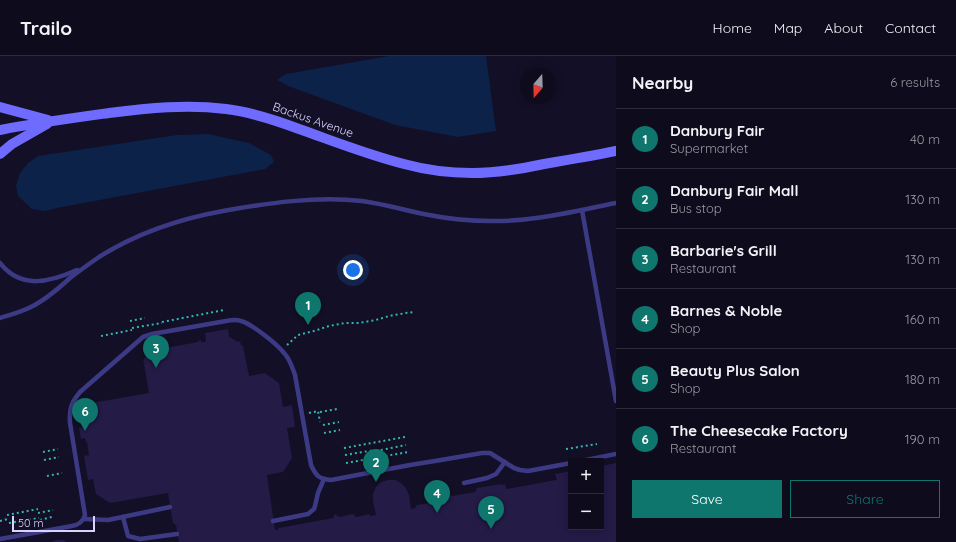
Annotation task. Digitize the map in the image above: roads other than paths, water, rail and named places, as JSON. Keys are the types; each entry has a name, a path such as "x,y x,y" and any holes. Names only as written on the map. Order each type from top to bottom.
{"main road":[{"name":"Backus Avenue","path":"0,130 126,111 204,106 253,114 381,158 443,171 472,173 497,172 616,151"},
{"path":"0,107 52,121"},
{"path":"0,154 12,144 52,121"}],"lane":[{"path":"0,264 5,270 26,280 38,282 51,280 65,276 84,267 130,240 161,227 221,211 268,204 299,201 347,200 379,203 439,217 460,220 493,221 524,220 616,203"},
{"path":"582,210 616,401"},
{"path":"0,318 32,307 57,290 84,267"},
{"path":"0,539 78,525 84,519 85,515 69,414 74,399 80,392 142,337 215,322 235,320 248,324 276,344 285,353 295,375 311,465 314,472 324,480 482,453 490,453 514,468 528,471 568,464"},
{"path":"595,458 616,454"},
{"path":"464,483 487,478 496,474 505,462"},
{"path":"273,521 308,514 314,509 318,493 324,480"},
{"path":"84,519 108,520 170,507"},
{"path":"123,517 128,536 140,539 177,534"}],"water":[{"path":"389,56 486,56 496,131 458,137 395,125 288,86 277,80 286,74"},
{"path":"208,134 249,143 271,155 274,162 265,169 45,211 32,209 18,196 16,185 20,173 28,163 38,156 177,135"}],"place":[{"name":"Danbury Fair","path":"308,325"},
{"name":"Barbarie's Grill","path":"156,368"},
{"name":"The Cheesecake Factory","path":"85,431"},
{"name":"Danbury Fair Mall","path":"376,482"},
{"name":"Barnes & Noble","path":"437,513"},
{"name":"Beauty Plus Salon","path":"491,529"}]}
